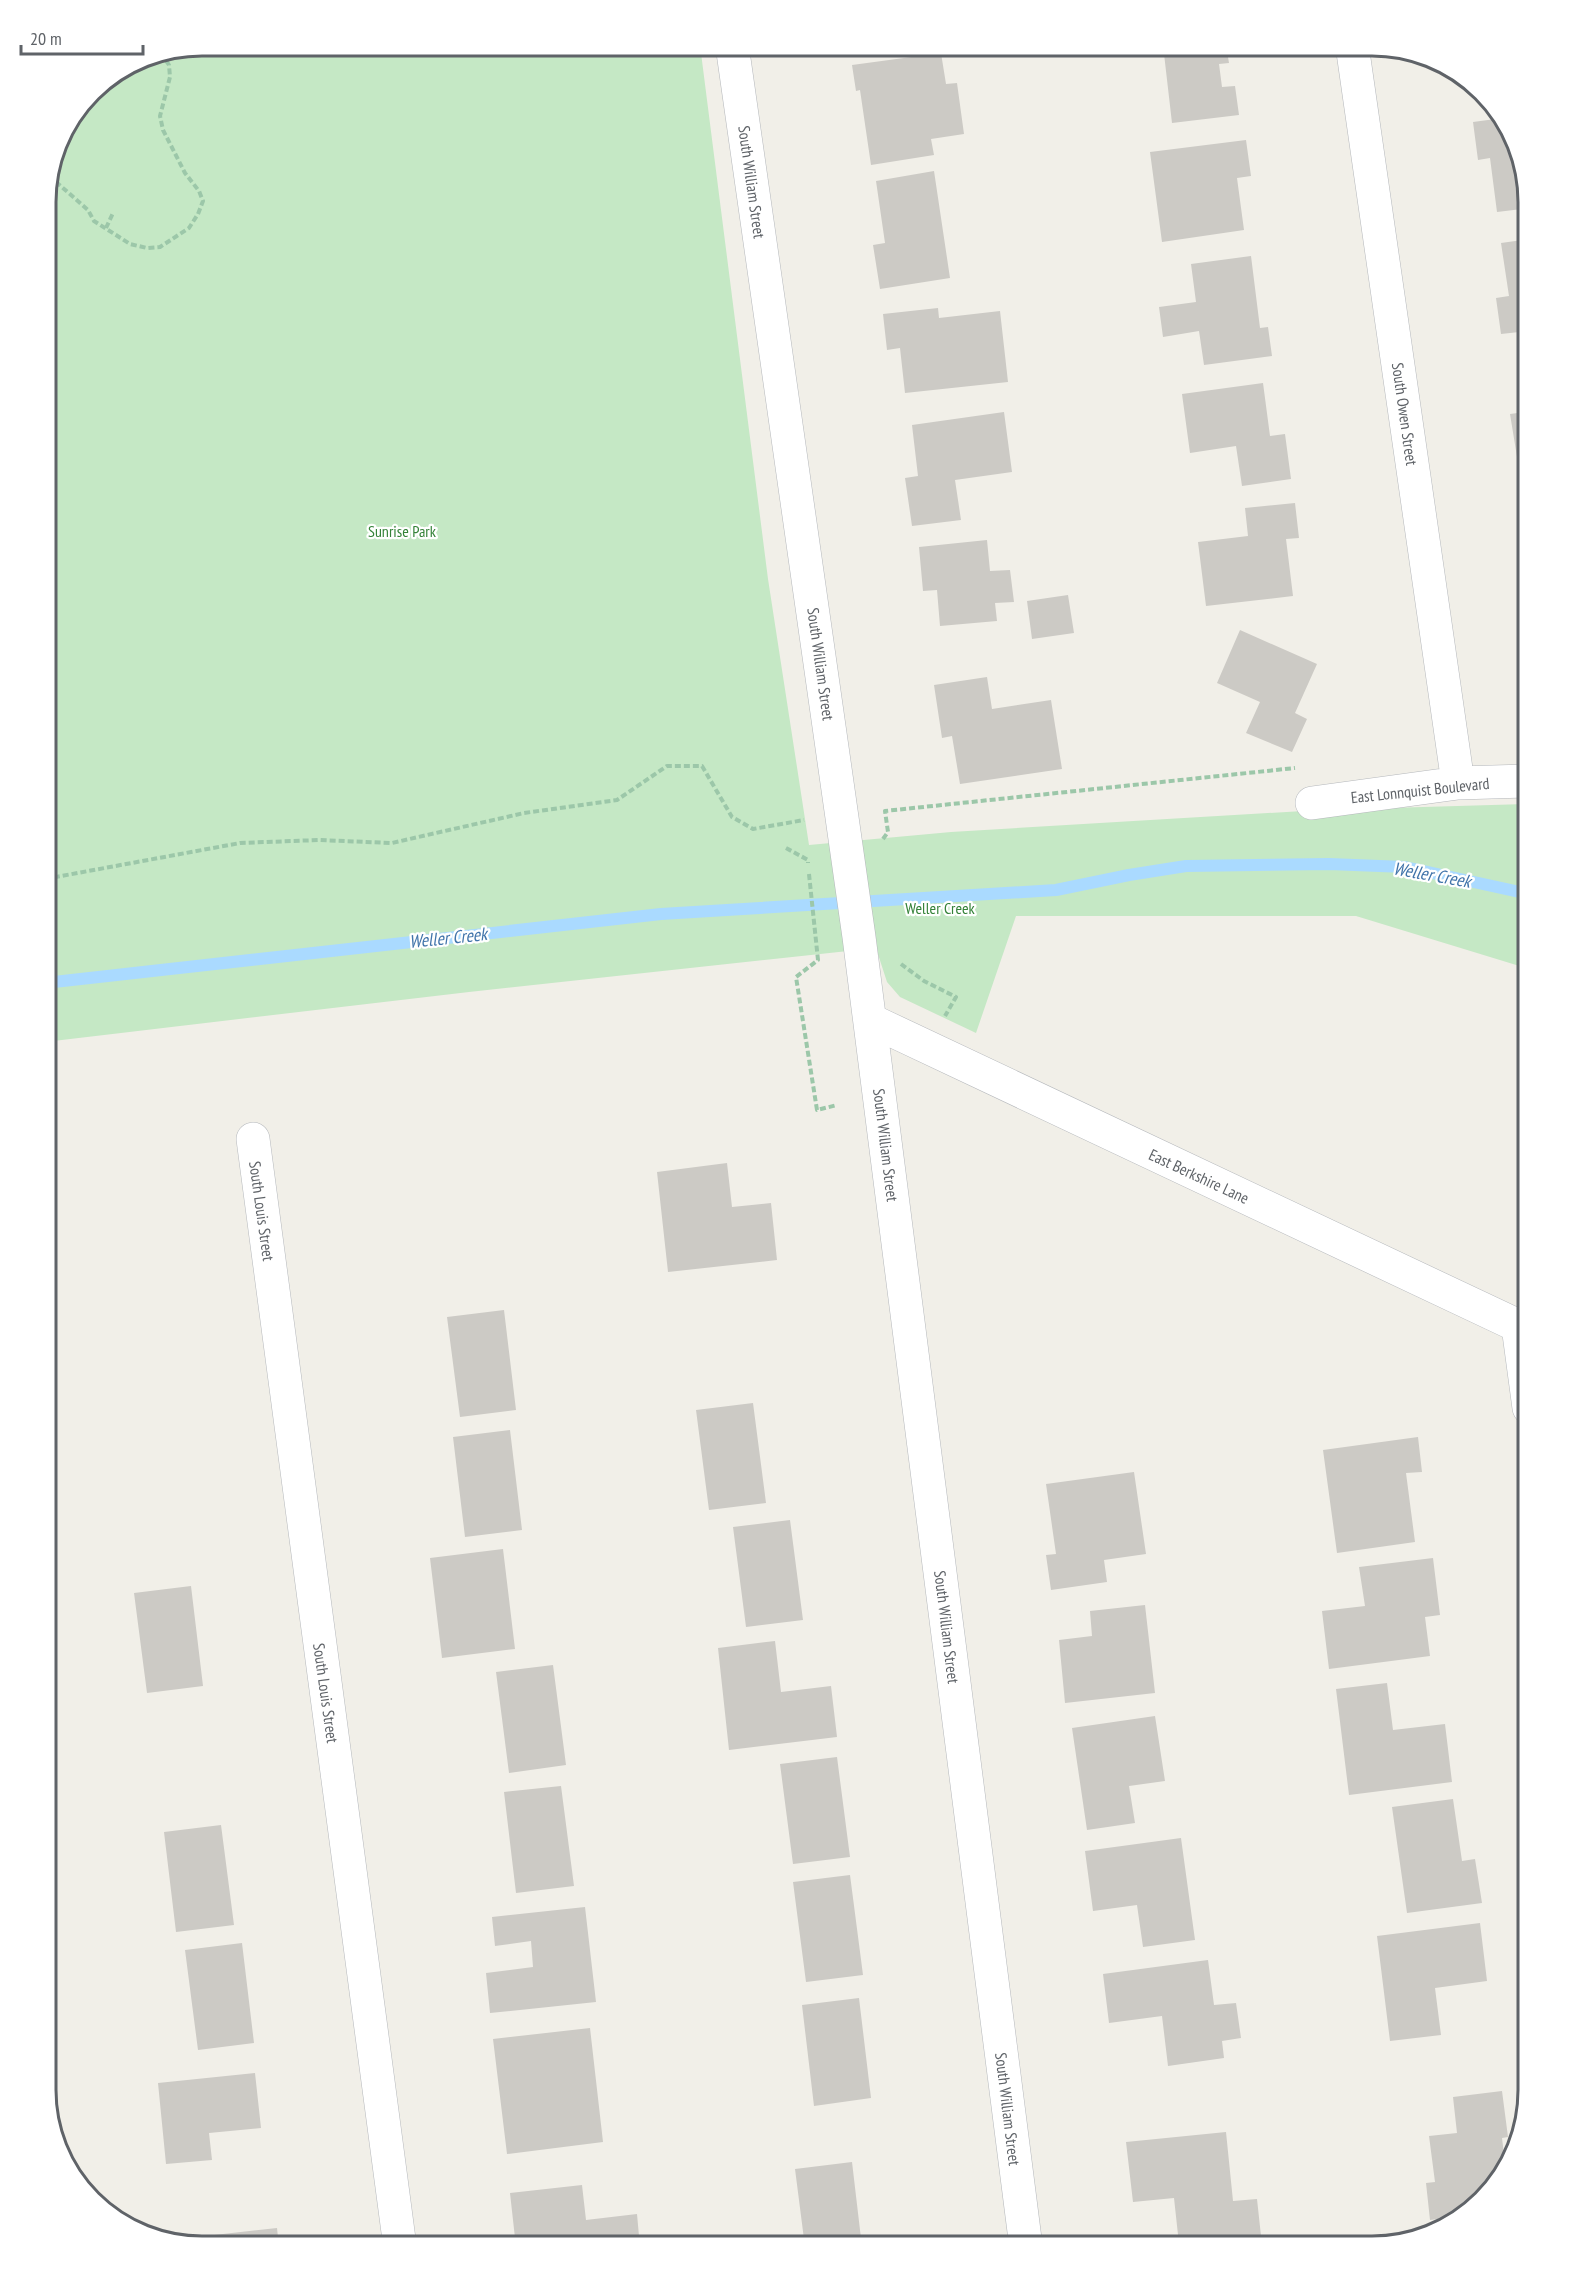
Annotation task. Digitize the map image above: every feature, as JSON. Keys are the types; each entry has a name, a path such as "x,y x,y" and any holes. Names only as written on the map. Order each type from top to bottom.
{"street":[{"name":"South William Street","path":"734,56 859,937 1025,2236"},
{"name":"South Owen Street","path":"1354,56 1458,783"},
{"name":"East Lonnquist Boulevard","path":"1312,803 1458,783 1518,781"},
{"name":"East Berkshire Lane","path":"870,1020 1518,1326"},
{"name":"South Louis Street","path":"253,1139 399,2236"}],"path":[{"path":"57,183 88,210 94,221 130,244 147,248 160,247 189,228 203,201 199,191 185,173 163,130 160,116 170,77 169,64 166,60"},
{"path":"106,228 113,213"},
{"path":"56,877 240,843 319,840 392,843 524,813 617,800 667,766 702,766 732,817 753,829 804,820"},
{"path":"885,811 1301,768"},
{"path":"786,848 808,861 818,960 796,976 817,1110 837,1105"},
{"path":"899,962 924,981 956,997 945,1017"}],"green space":[{"name":"Sunrise Park","path":"192,56 701,56 768,579 809,845 951,832 1320,810 1518,804 1518,966 1356,916 1016,916 976,1033 900,997 887,982 876,948 469,992 56,1041 56,192 63,155 75,129 92,105 121,80 155,63"}],"building":[{"path":"919,56 941,56 946,84 957,83 964,134 931,139 934,155 871,165 860,90 856,91 852,65"},
{"path":"1164,56 1228,56 1229,63 1219,64 1222,87 1235,86 1239,115 1172,123"},
{"path":"1492,119 1499,129 1514,164 1518,209 1497,212 1490,158 1478,160 1473,122"},
{"path":"1246,140 1251,176 1237,178 1244,230 1162,242 1150,152"},
{"path":"934,171 950,278 880,289 873,245 885,243 876,181"},
{"path":"1518,241 1518,332 1501,334 1496,298 1509,296 1501,243"},
{"path":"1251,256 1260,328 1268,327 1272,356 1204,365 1199,331 1163,337 1159,307 1196,302 1191,264"},
{"path":"938,308 939,318 1000,311 1008,382 905,393 900,348 887,350 883,314"},
{"path":"1263,383 1270,436 1285,434 1291,479 1242,486 1236,446 1190,453 1182,394"},
{"path":"1004,412 1012,472 955,480 961,520 912,526 905,478 918,476 912,425"},
{"path":"1518,413 1518,463 1510,414"},
{"path":"1295,503 1299,538 1286,539 1293,596 1206,606 1198,542 1248,536 1245,508"},
{"path":"987,540 990,571 1010,570 1014,602 995,603 997,621 940,626 937,590 923,591 919,547"},
{"path":"1068,595 1074,633 1032,639 1027,601"},
{"path":"1240,630 1317,664 1295,713 1307,719 1292,752 1246,733 1260,702 1217,683"},
{"path":"987,677 992,709 1051,700 1062,769 960,784 952,736 942,738 934,685"},
{"path":"727,1163 732,1207 771,1203 777,1260 668,1272 657,1172"},
{"path":"504,1310 516,1410 460,1417 447,1317"},
{"path":"753,1403 766,1503 709,1510 696,1410"},
{"path":"510,1430 522,1530 465,1537 453,1437"},
{"path":"1418,1437 1422,1472 1406,1473 1415,1542 1337,1553 1323,1450"},
{"path":"1134,1472 1146,1554 1104,1560 1107,1582 1051,1590 1046,1555 1056,1554 1046,1484"},
{"path":"790,1520 803,1620 746,1627 733,1527"},
{"path":"503,1549 515,1649 442,1658 430,1558"},
{"path":"1433,1558 1440,1615 1425,1617 1430,1656 1329,1669 1322,1611 1365,1606 1359,1567"},
{"path":"191,1586 203,1686 147,1693 134,1593"},
{"path":"1145,1605 1155,1693 1065,1703 1059,1640 1092,1636 1090,1611"},
{"path":"775,1641 781,1692 831,1686 837,1737 729,1750 718,1648"},
{"path":"553,1665 566,1765 509,1773 496,1672"},
{"path":"1387,1683 1393,1730 1445,1724 1452,1782 1349,1795 1336,1689"},
{"path":"1155,1716 1165,1781 1129,1786 1135,1823 1087,1830 1072,1728"},
{"path":"837,1757 850,1857 793,1864 780,1764"},
{"path":"561,1786 574,1886 516,1893 504,1792"},
{"path":"1453,1799 1462,1861 1475,1859 1482,1903 1407,1913 1392,1807"},
{"path":"221,1825 234,1925 176,1932 164,1832"},
{"path":"1181,1838 1195,1940 1143,1947 1137,1905 1093,1911 1085,1851"},
{"path":"850,1875 863,1975 806,1982 793,1882"},
{"path":"585,1907 596,2002 490,2013 486,1973 533,1967 531,1941 495,1946 492,1917"},
{"path":"1480,1923 1487,1981 1435,1988 1441,2035 1390,2041 1377,1936"},
{"path":"242,1943 254,2043 198,2050 185,1950"},
{"path":"1208,1960 1214,2005 1236,2003 1241,2038 1222,2041 1224,2058 1168,2066 1162,2016 1109,2023 1103,1974"},
{"path":"859,1998 871,2098 814,2106 802,2005"},
{"path":"590,2028 603,2142 507,2154 493,2039"},
{"path":"255,2073 261,2128 209,2133 212,2160 166,2164 158,2083"},
{"path":"1502,2091 1508,2137 1502,2138 1504,2153 1499,2163 1476,2194 1445,2217 1430,2220 1426,2183 1435,2182 1429,2136 1457,2133 1453,2097"},
{"path":"1226,2132 1233,2201 1257,2199 1261,2236 1178,2236 1174,2198 1133,2202 1126,2142"},
{"path":"852,2162 861,2236 804,2236 795,2169"},
{"path":"582,2185 586,2220 637,2214 639,2236 515,2236 510,2193"},
{"path":"277,2228 278,2236 206,2236"}],"waterway":[{"name":"Weller Creek","path":"56,982 661,914 1056,890 1186,866 1329,864 1405,867 1518,892"}]}
